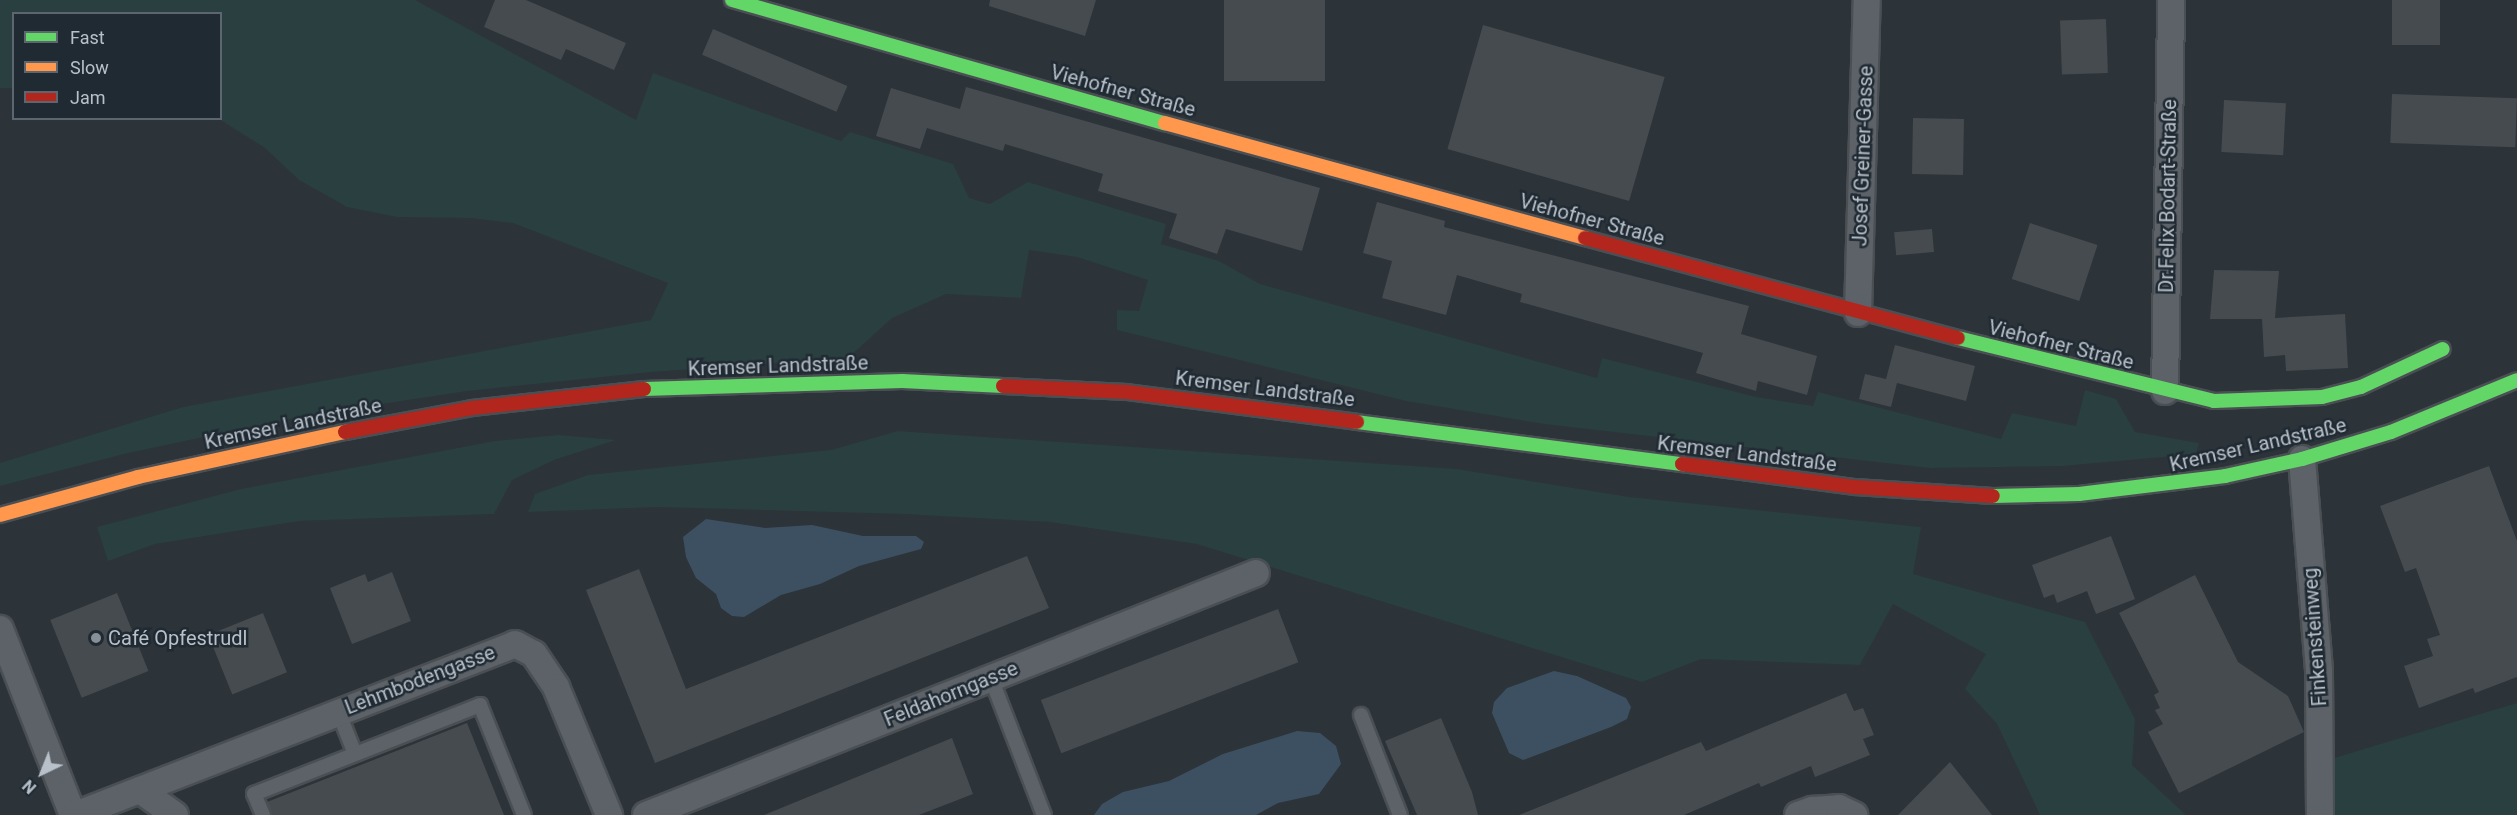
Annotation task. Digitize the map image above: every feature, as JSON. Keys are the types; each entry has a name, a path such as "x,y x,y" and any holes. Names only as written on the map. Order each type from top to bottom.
{"main road":[{"name":"Viehofner Straße","path":"732,0 1069,97 1858,313 2165,391 2214,401 2322,397 2361,387 2443,349"},
{"name":"Kremser Landstraße","path":"0,514 299,441 472,408 649,389 902,381 1127,392 1761,478 1931,493 2090,493 2225,476 2302,459 2391,432 2517,380"}],"street":[{"name":"Josef Greiner-Gasse","path":"1858,313 1867,0"},
{"name":"Dr.Felix Bodart-Straße","path":"2165,391 2171,0"},
{"name":"Finkensteinweg","path":"2302,459 2319,671 2320,815"},
{"name":"Feldahorngasse","path":"646,815 1256,573"},
{"path":"0,628 74,815"},
{"name":"Lehmbodengasse","path":"74,815 515,644 534,654 556,687 609,815"},
{"path":"140,790 174,815"},
{"path":"1798,815 1812,810 1839,808 1854,815"}],"lane":[{"path":"990,678 1044,815"},
{"path":"263,815 254,794 480,705 524,815"},
{"path":"338,711 355,754"},
{"path":"1361,715 1400,815"}],"green space":[{"path":"0,0 415,0 636,120 653,73 841,141 850,132 953,164 969,198 990,204 1028,182 1166,224 1161,244 1219,261 1260,284 1597,378 1602,358 1756,397 1813,406 1818,392 2001,439 2012,413 2076,426 2085,390 2116,399 2135,432 2199,443 2196,454 2063,466 1930,468 1544,424 1406,401 1117,330 1117,310 1139,311 1148,280 1077,257 1029,250 1021,298 946,294 892,318 848,358 651,372 467,391 304,416 128,453 0,486 0,463 183,407 651,320 668,283 513,223 470,218 397,217 347,207 299,180 265,148 221,120 222,12 12,12 12,88 0,88"},
{"path":"898,431 1457,469 1629,497 1921,527 1913,574 2085,622 2135,719 2132,765 2186,815 2040,815 1997,724 1965,689 1986,654 1893,604 1860,665 1701,659 1642,682 1197,544 1050,522 903,514 659,507 528,512 535,494 588,475 831,450"},
{"path":"559,435 616,440 554,460 512,480 494,514 299,521 155,544 108,561 97,527 241,489 495,441"},
{"path":"2517,703 2517,815 2333,815 2334,758"}],"water":[{"path":"706,519 765,528 812,525 863,536 916,536 924,542 921,549 859,566 820,584 781,595 744,617 732,616 721,608 716,594 696,578 686,557 683,537"},
{"path":"1554,671 1577,676 1626,698 1631,707 1627,719 1523,760 1509,753 1492,713 1494,702 1507,688"},
{"path":"1297,731 1320,733 1336,746 1341,764 1319,794 1278,803 1256,815 1094,815 1102,804 1123,792 1169,781 1223,754"}],"building":[{"path":"495,0 526,0 626,43 614,70 566,49 561,60 484,27"},
{"path":"990,0 1096,0 1085,36 989,6"},
{"path":"1224,0 1325,0 1325,81 1224,81"},
{"path":"2392,0 2440,0 2440,45 2392,45"},
{"path":"2106,19 2108,73 2062,75 2060,21"},
{"path":"1483,25 1665,77 1629,201 1447,149"},
{"path":"713,29 847,86 836,112 702,55"},
{"path":"966,87 1320,188 1302,251 1226,229 1217,254 1169,238 1177,214 1098,191 1103,174 1005,144 1003,151 927,128 920,149 876,136 891,88 960,109"},
{"path":"2392,94 2517,98 2515,147 2390,143"},
{"path":"2224,100 2286,103 2283,155 2221,152"},
{"path":"1913,118 1964,119 1963,175 1912,174"},
{"path":"1377,202 1445,221 1444,227 1749,306 1741,334 1817,356 1807,395 1758,381 1756,391 1696,373 1703,353 1520,302 1522,294 1457,275 1446,315 1382,298 1392,261 1363,253"},
{"path":"2030,223 2098,245 2079,301 2012,279"},
{"path":"1932,229 1934,252 1896,255 1894,232"},
{"path":"2214,270 2279,271 2275,318 2345,314 2348,368 2286,371 2285,355 2264,357 2262,319 2210,319"},
{"path":"1895,345 1975,366 1966,401 1897,383 1891,407 1859,399 1865,374 1886,379"},
{"path":"2489,466 2517,541 2517,677 2475,693 2473,688 2419,708 2404,666 2433,656 2427,639 2440,635 2416,568 2405,572 2380,506"},
{"path":"2111,536 2135,599 2096,614 2087,591 2057,603 2054,594 2044,598 2032,565"},
{"path":"1027,556 1049,608 655,763 586,590 639,569 686,689"},
{"path":"392,572 411,621 352,644 330,588 365,574 368,582"},
{"path":"2195,575 2238,662 2288,696 2304,732 2179,793 2148,732 2163,724 2155,710 2160,708 2154,695 2159,692 2119,613"},
{"name":"Café Opfestrudl","path":"117,593 148,671 82,698 50,620"},
{"path":"1278,609 1298,662 1061,753 1041,700"},
{"path":"263,613 287,672 232,694 208,635"},
{"path":"1846,693 1854,711 1863,708 1874,735 1863,739 1870,755 1815,777 1811,766 1761,787 1759,783 1684,815 1519,815 1701,742 1706,751"},
{"path":"1441,718 1472,792 1478,815 1417,815 1385,741"},
{"path":"467,723 504,815 272,815 267,802"},
{"path":"952,738 973,794 919,815 764,815"},
{"path":"1950,762 1992,815 1898,815"}],"traffic: fast":[{"path":"732,0 1165,123"},
{"path":"1958,338 2214,401 2322,397 2361,387 2443,349"},
{"path":"1993,496 2079,494 2225,476 2302,459 2391,432 2517,380"},
{"path":"644,389 902,381 1003,386"},
{"path":"1357,422 1682,464"}],"traffic: slow":[{"path":"1165,123 1585,238"},
{"path":"0,515 138,477 345,432"}],"traffic: jam":[{"path":"1585,238 1958,338"},
{"path":"1003,386 1127,392 1357,422"},
{"path":"345,432 472,408 644,389"},
{"path":"1682,464 1855,487 1993,496"}],"place":[{"name":"Café Opfestrudl","path":"96,638"}]}
